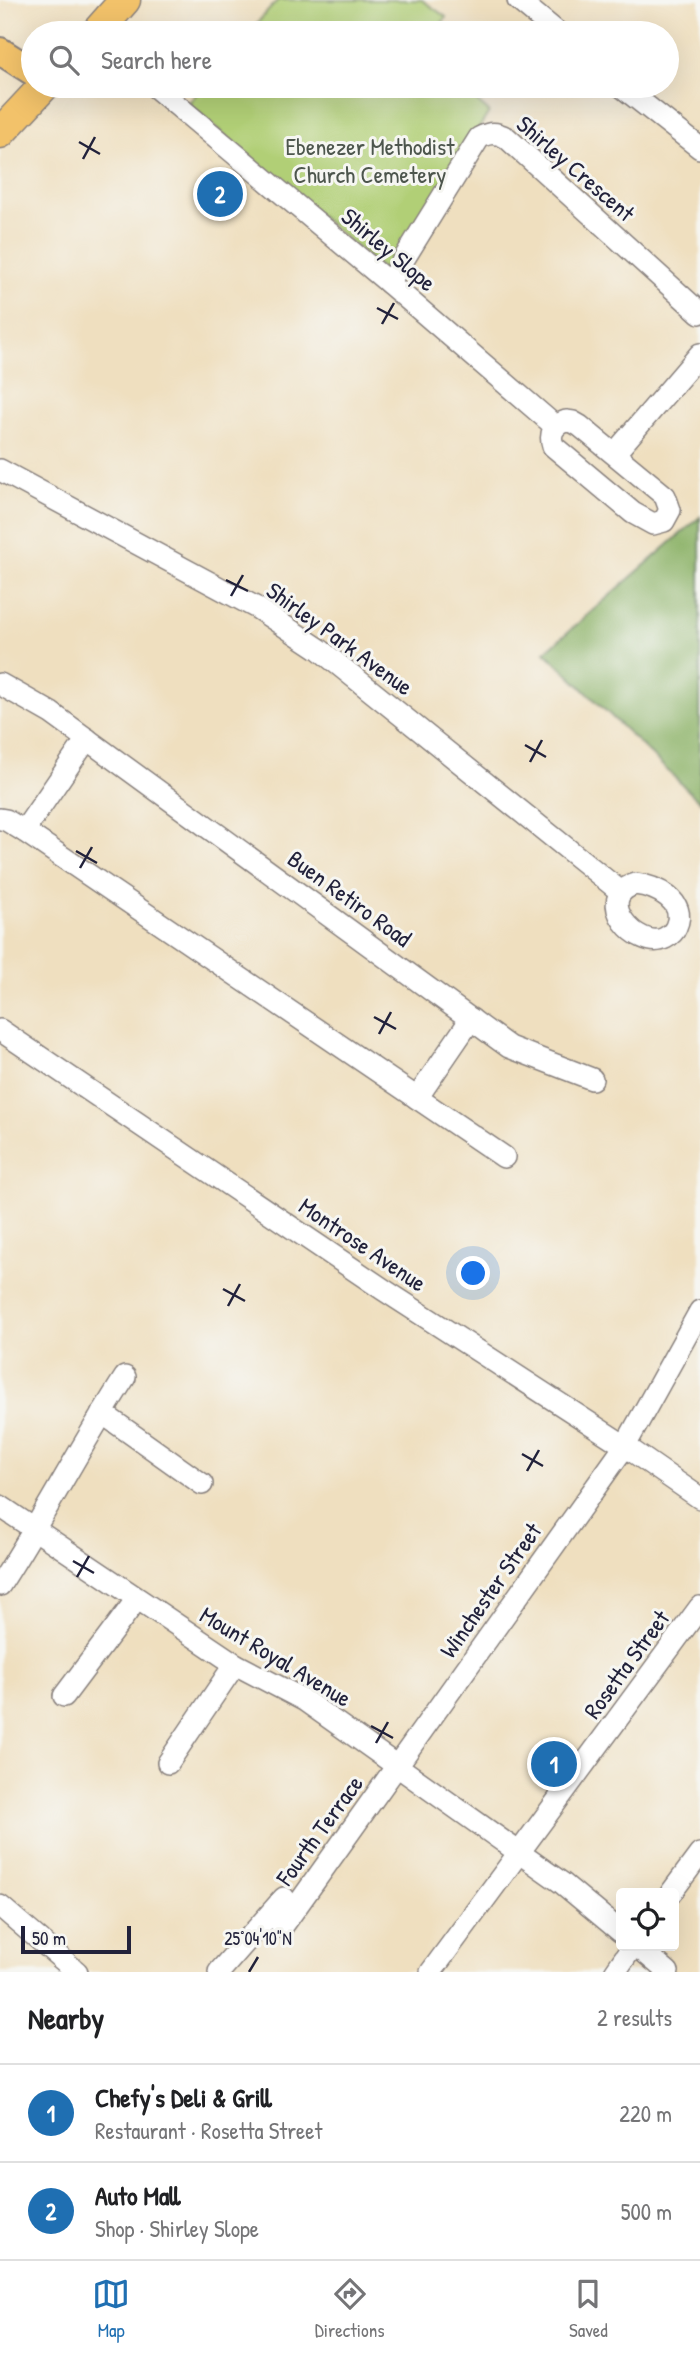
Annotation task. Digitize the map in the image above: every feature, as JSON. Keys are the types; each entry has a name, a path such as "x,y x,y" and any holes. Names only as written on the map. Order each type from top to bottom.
{"highway":[{"path":"107,21 125,0"},
{"path":"0,133 33,98"}],"main road":[{"path":"0,51 21,64"}],"street":[{"path":"518,0 543,21"},
{"name":"Shirley Slope","path":"169,98 555,426"},
{"path":"636,98 700,148"},
{"name":"Shirley Crescent","path":"389,283 473,146 479,138 488,133 498,133 507,138 700,313"},
{"path":"615,453 700,354"},
{"path":"566,421 573,422 615,453 665,496 670,510 664,521 653,524 645,522 559,452 551,439 555,426 566,421"},
{"name":"Shirley Park Avenue","path":"0,470 257,608 319,649 621,892"},
{"name":"Buen Retiro Road","path":"0,684 51,713 509,1047 592,1079"},
{"path":"23,831 87,739"},
{"path":"0,819 23,831 504,1157"},
{"path":"418,1098 471,1019"},
{"name":"Montrose Avenue","path":"0,1030 384,1290 625,1446 700,1498"},
{"name":"Winchester Street","path":"398,1764 625,1446 700,1311"},
{"path":"0,1585 36,1530 125,1377"},
{"path":"102,1413 202,1484"},
{"name":"Mount Royal Avenue","path":"0,1506 136,1600 235,1664 304,1700 398,1764 562,1883 616,1928"},
{"path":"64,1696 136,1600"},
{"name":"Rosetta Street","path":"431,1972 700,1607"},
{"path":"168,1763 235,1664"},
{"name":"Fourth Terrace","path":"282,1927 398,1764"},
{"path":"675,1888 700,1854"},
{"name":"Fourth Terrace","path":"219,1972 284,1898"},
{"path":"0,1906 77,1972"},
{"path":"615,1972 631,1951"},
{"path":"641,1951 667,1972"}],"green space":[{"path":"278,0 422,0 446,17 444,21 259,21"},
{"name":"Ebenezer Methodist Church Cemetery","path":"193,98 473,98 489,112 388,274 188,104"},
{"path":"700,517 700,802 545,652"}],"place":[{"name":"Auto Mall","path":"220,194"},
{"name":"Chefy's Deli & Grill","path":"554,1764"}]}
